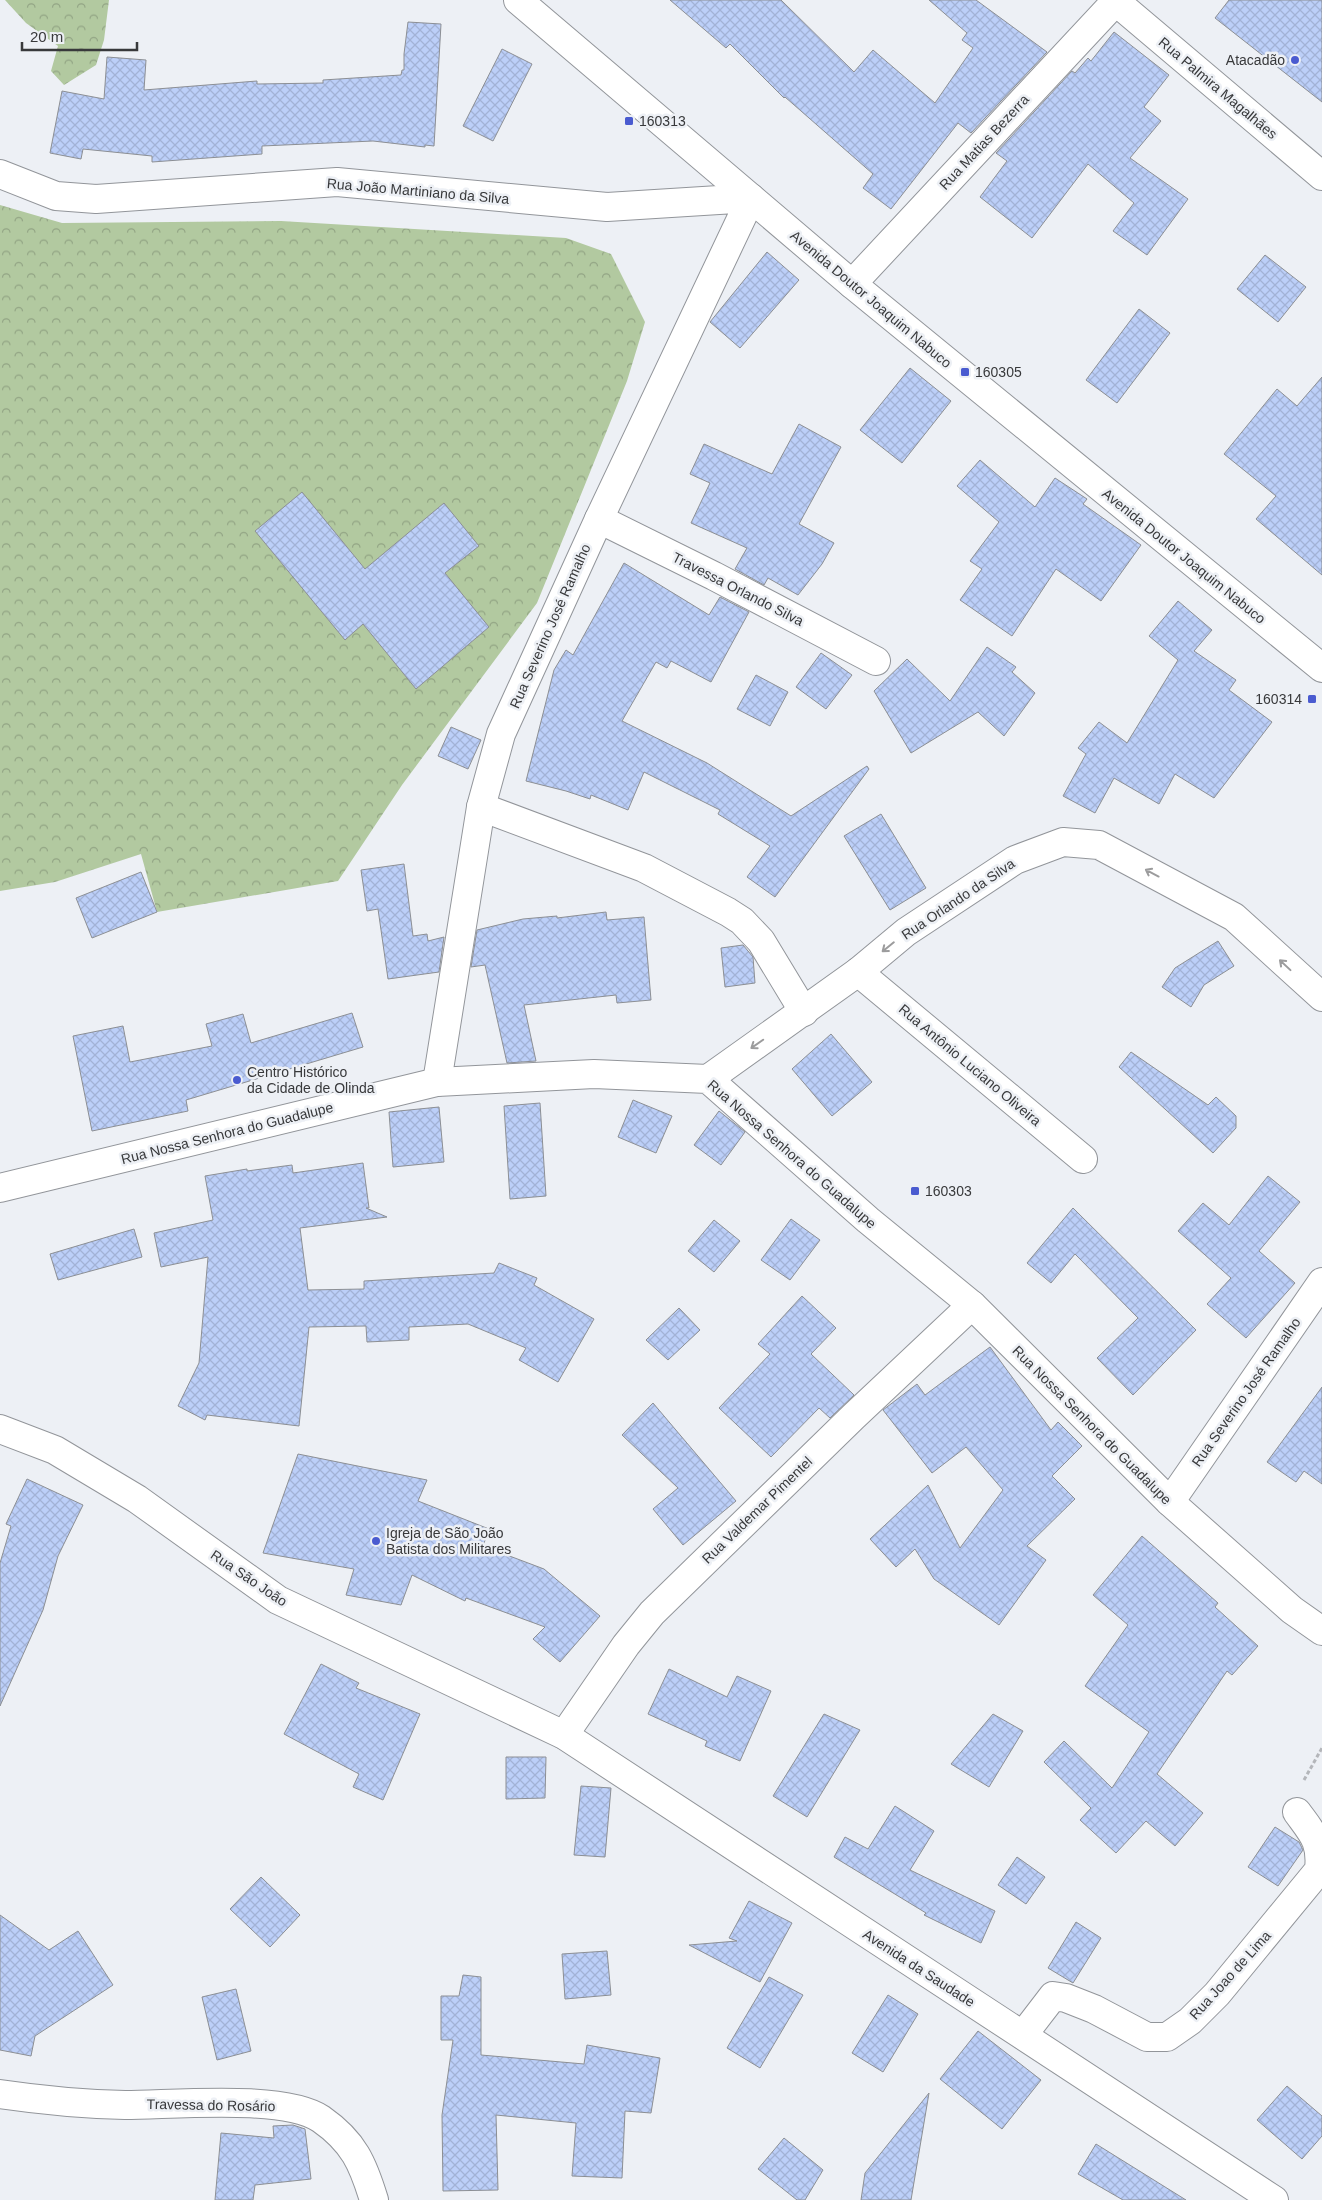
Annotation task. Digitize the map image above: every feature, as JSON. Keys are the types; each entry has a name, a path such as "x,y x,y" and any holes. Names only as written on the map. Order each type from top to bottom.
{"street":[{"name":"Avenida Doutor Joaquim Nabuco","path":"518,0 852,284 1322,668"},
{"name":"Rua Palmira Magalhães","path":"1115,0 1322,176"},
{"name":"Rua Matias Bezerra","path":"852,284 1115,0"},
{"name":"Rua João Martiniano da Silva","path":"0,174 56,196 96,199 337,182 607,207 751,198"},
{"name":"Rua Severino José Ramalho","path":"437,1082 481,807 501,734 599,519 751,198"},
{"name":"Travessa Orlando Silva","path":"599,519 714,576 876,661"},
{"path":"481,807 644,868 728,912 742,921 761,941 804,1012"},
{"name":"Rua Orlando da Silva","path":"708,1079 858,972 906,932 1015,860 1063,842 1099,845 1234,917 1322,997"},
{"name":"Rua Antônio Luciano Oliveira","path":"858,972 1083,1159"},
{"name":"Rua Nossa Senhora do Guadalupe","path":"0,1188 437,1082 594,1074 708,1079 868,1220 972,1305 1170,1502 1292,1610 1322,1631"},
{"name":"Rua Severino José Ramalho","path":"1170,1502 1322,1282"},
{"name":"Rua Valdemar Pimentel","path":"564,1735 626,1645 652,1612 853,1417 972,1305"},
{"name":"Rua São João","path":"0,1429 55,1450 137,1499 278,1600 564,1735"},
{"name":"Avenida da Saudade","path":"564,1735 1274,2200"},
{"name":"Rua Joao de Lima","path":"1023,2036 1053,1996 1066,1998 1094,2009 1148,2037 1167,2037 1190,2021 1217,1994 1319,1870 1321,1852 1311,1832 1297,1812"},
{"name":"Travessa do Rosário","path":"0,2094 124,2105 260,2104 294,2108 320,2118 349,2142 364,2167 374,2200"}],"green space":[{"path":"5,0 109,0 104,40 96,65 64,85 51,71 58,46 26,23"},
{"path":"0,205 62,223 281,221 566,238 611,254 645,322 627,381 537,603 402,785 338,881 157,912 141,854 55,882 0,891"}],"building":[{"path":"670,0 781,0 854,72 873,50 935,103 973,48 962,40 967,33 929,0 976,0 1047,52 971,133 958,123 891,209 863,188 873,174 784,98 730,44 726,48"},
{"name":"Atacadão","path":"1229,0 1322,0 1322,102 1215,18"},
{"path":"408,22 441,24 434,146 425,145 425,147 373,141 262,146 262,154 152,162 152,156 83,149 81,159 50,153 62,91 104,99 107,57 146,60 144,90 257,81 257,84 323,83 323,80 401,75 402,70 404,70"},
{"path":"1114,32 1169,75 1144,107 1161,121 1130,158 1188,199 1147,255 1113,231 1134,203 1088,164 1032,238 980,197 1007,161 996,153 1072,71 1075,73 1088,58 1091,61"},
{"path":"502,49 532,64 493,141 463,126"},
{"path":"767,252 799,280 740,348 710,322"},
{"path":"1265,255 1306,287 1278,322 1237,289"},
{"path":"1139,309 1170,333 1117,403 1086,380"},
{"path":"910,368 951,401 902,463 860,430"},
{"path":"1322,377 1322,575 1256,519 1276,496 1224,454 1277,389 1297,406"},
{"path":"799,424 841,447 799,524 834,543 822,564 798,595 768,578 764,585 735,569 747,548 691,523 710,483 690,474 704,444 772,474"},
{"path":"980,460 1035,507 1055,478 1087,499 1083,504 1141,545 1101,601 1056,569 1012,636 960,600 982,569 970,561 999,522 957,486"},
{"path":"302,492 365,569 444,503 479,546 445,573 489,627 416,689 363,624 345,640 255,531"},
{"path":"624,563 709,615 720,597 749,612 711,682 671,661 667,668 656,662 622,721 707,763 791,816 867,766 869,769 775,897 747,877 770,846 718,814 720,810 644,772 628,810 591,795 590,799 526,781 554,670 566,650 573,655"},
{"path":"1178,601 1212,630 1194,651 1236,680 1229,690 1272,722 1214,798 1175,774 1159,804 1114,778 1095,813 1063,796 1086,754 1078,748 1099,722 1127,743 1178,660 1149,636"},
{"path":"987,647 1016,667 1012,672 1035,693 1004,736 978,712 911,753 874,691 907,659 950,701"},
{"path":"821,653 852,675 826,709 796,687"},
{"path":"756,675 788,692 770,726 737,709"},
{"path":"451,727 481,740 468,769 438,756"},
{"path":"881,814 926,888 890,910 844,836"},
{"path":"404,864 413,936 427,934 428,941 444,937 439,972 388,979 378,909 367,911 361,870"},
{"path":"141,872 157,912 92,938 76,898"},
{"path":"606,912 607,920 644,917 651,1000 617,1003 616,995 524,1005 536,1061 507,1063 485,965 471,967 477,930 523,919 557,916 557,918"},
{"path":"1218,941 1234,966 1204,985 1191,1007 1162,987 1175,968"},
{"path":"743,945 753,957 755,983 725,987 721,948"},
{"path":"352,1013 363,1047 186,1100 188,1111 92,1131 73,1036 123,1026 130,1062 212,1046 206,1024 243,1014 251,1043"},
{"path":"831,1034 872,1082 832,1116 792,1069"},
{"path":"1131,1052 1208,1105 1216,1097 1236,1116 1236,1128 1213,1153 1119,1067"},
{"path":"633,1100 672,1116 656,1153 618,1137"},
{"path":"540,1103 546,1196 510,1199 504,1106"},
{"path":"439,1107 444,1162 393,1167 389,1112"},
{"path":"719,1111 745,1132 721,1165 694,1145"},
{"path":"363,1163 369,1208 366,1208 387,1217 300,1228 308,1290 364,1289 364,1281 494,1273 499,1263 537,1278 534,1285 594,1319 558,1382 519,1360 526,1348 468,1324 409,1327 409,1340 367,1342 366,1326 309,1327 299,1426 207,1415 205,1420 178,1406 199,1363 208,1257 161,1267 154,1233 213,1220 205,1176 247,1169 247,1171 292,1165 293,1173"},
{"path":"1268,1176 1300,1202 1259,1251 1295,1283 1246,1338 1207,1304 1231,1278 1178,1231 1203,1203 1229,1225"},
{"path":"1073,1208 1196,1330 1133,1395 1097,1358 1138,1318 1075,1254 1051,1283 1027,1263"},
{"path":"791,1219 820,1240 790,1280 761,1260"},
{"path":"714,1220 740,1241 714,1272 688,1251"},
{"path":"134,1229 142,1257 58,1280 50,1254"},
{"path":"802,1296 836,1328 811,1354 854,1395 830,1418 819,1408 771,1457 719,1408 770,1354 758,1344"},
{"path":"679,1308 700,1330 668,1360 646,1340"},
{"path":"990,1347 1051,1430 1058,1422 1082,1446 1052,1476 1075,1499 1027,1546 1046,1560 999,1625 934,1579 915,1549 896,1567 870,1539 928,1485 960,1548 1003,1490 966,1447 932,1473 883,1410 917,1384 925,1395"},
{"path":"1322,1387 1322,1484 1304,1471 1296,1482 1267,1462"},
{"path":"653,1403 736,1501 683,1545 653,1509 678,1488 622,1435"},
{"name":"Igreja de São João Batista dos Militares","path":"298,1454 427,1480 418,1501 489,1529 483,1546 544,1569 600,1616 560,1662 533,1639 545,1627 466,1598 465,1601 412,1575 401,1605 346,1595 354,1569 263,1553"},
{"path":"27,1479 83,1505 58,1556 43,1610 0,1706 0,1563 11,1526 6,1524"},
{"path":"1142,1536 1218,1603 1215,1607 1258,1646 1232,1675 1227,1671 1157,1774 1203,1813 1175,1846 1146,1821 1116,1853 1080,1820 1091,1808 1044,1762 1064,1741 1112,1788 1149,1732 1085,1686 1128,1625 1093,1595"},
{"path":"321,1664 359,1683 356,1688 420,1714 383,1800 353,1787 359,1774 284,1734"},
{"path":"669,1669 727,1697 737,1676 771,1691 740,1761 705,1746 707,1741 648,1714"},
{"path":"824,1714 860,1730 807,1817 773,1796"},
{"path":"993,1714 1023,1731 989,1787 951,1764"},
{"path":"506,1757 546,1757 545,1798 506,1799"},
{"path":"581,1786 611,1788 605,1857 574,1855"},
{"path":"895,1806 934,1831 910,1870 995,1911 981,1943 924,1915 926,1913 834,1857 845,1837 868,1849"},
{"path":"1275,1827 1299,1842 1303,1850 1278,1886 1248,1867"},
{"path":"1017,1857 1045,1877 1026,1904 998,1885"},
{"path":"261,1877 300,1915 270,1947 230,1909"},
{"path":"749,1901 792,1923 760,1982 689,1945 737,1941 729,1938"},
{"path":"0,1915 49,1950 78,1931 113,1985 35,2036 31,2056 0,2050"},
{"path":"1076,1922 1101,1938 1073,1983 1048,1968"},
{"path":"607,1951 611,1995 565,1999 562,1954"},
{"path":"463,1975 481,1977 481,2055 584,2064 587,2045 660,2058 651,2113 625,2111 622,2178 572,2176 576,2123 496,2115 498,2190 443,2191 442,2115 453,2040 441,2040 441,1996 459,1996"},
{"path":"769,1977 803,1995 760,2068 727,2048"},
{"path":"236,1989 251,2051 217,2060 202,1997"},
{"path":"888,1995 918,2014 883,2072 852,2053"},
{"path":"978,2031 1041,2080 1002,2129 940,2079"},
{"path":"1287,2086 1322,2116 1322,2136 1302,2159 1257,2120"},
{"path":"929,2093 911,2200 861,2200 865,2173"},
{"path":"293,2125 305,2129 311,2179 255,2185 253,2200 215,2200 221,2133 274,2138 273,2126"},
{"path":"784,2138 823,2170 805,2200 797,2200 758,2169"},
{"path":"1096,2144 1186,2200 1123,2200 1078,2174"}],"place":[{"name":"Atacadão","path":"1295,60"},
{"name":"160313","path":"629,121"},
{"name":"160305","path":"965,372"},
{"name":"160314","path":"1312,699"},
{"name":"Centro Histórico da Cidade de Olinda","path":"237,1080"},
{"name":"160303","path":"915,1191"},
{"name":"Igreja de São João Batista dos Militares","path":"376,1541"}]}
